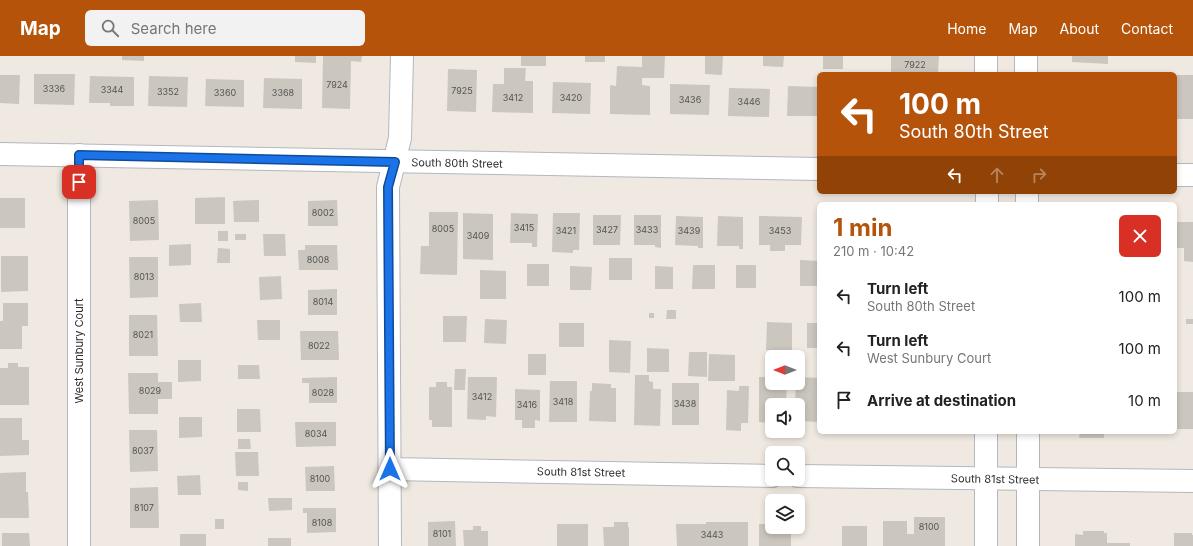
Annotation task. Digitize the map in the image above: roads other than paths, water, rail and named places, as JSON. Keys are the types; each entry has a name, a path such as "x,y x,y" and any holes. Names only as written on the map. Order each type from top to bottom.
{"street":[{"path":"390,546 388,187 400,138 402,56"},
{"path":"986,56 986,72"},
{"path":"1026,56 1026,72"},
{"name":"South 80th Street","path":"0,154 817,169"},
{"name":"West Sunbury Court","path":"79,155 79,546"},
{"path":"1177,175 1193,176"},
{"path":"986,434 986,546"},
{"path":"1028,434 1028,546"},
{"name":"South 81st Street","path":"390,469 765,476"},
{"name":"South 81st Street","path":"805,476 1193,482"}]}
